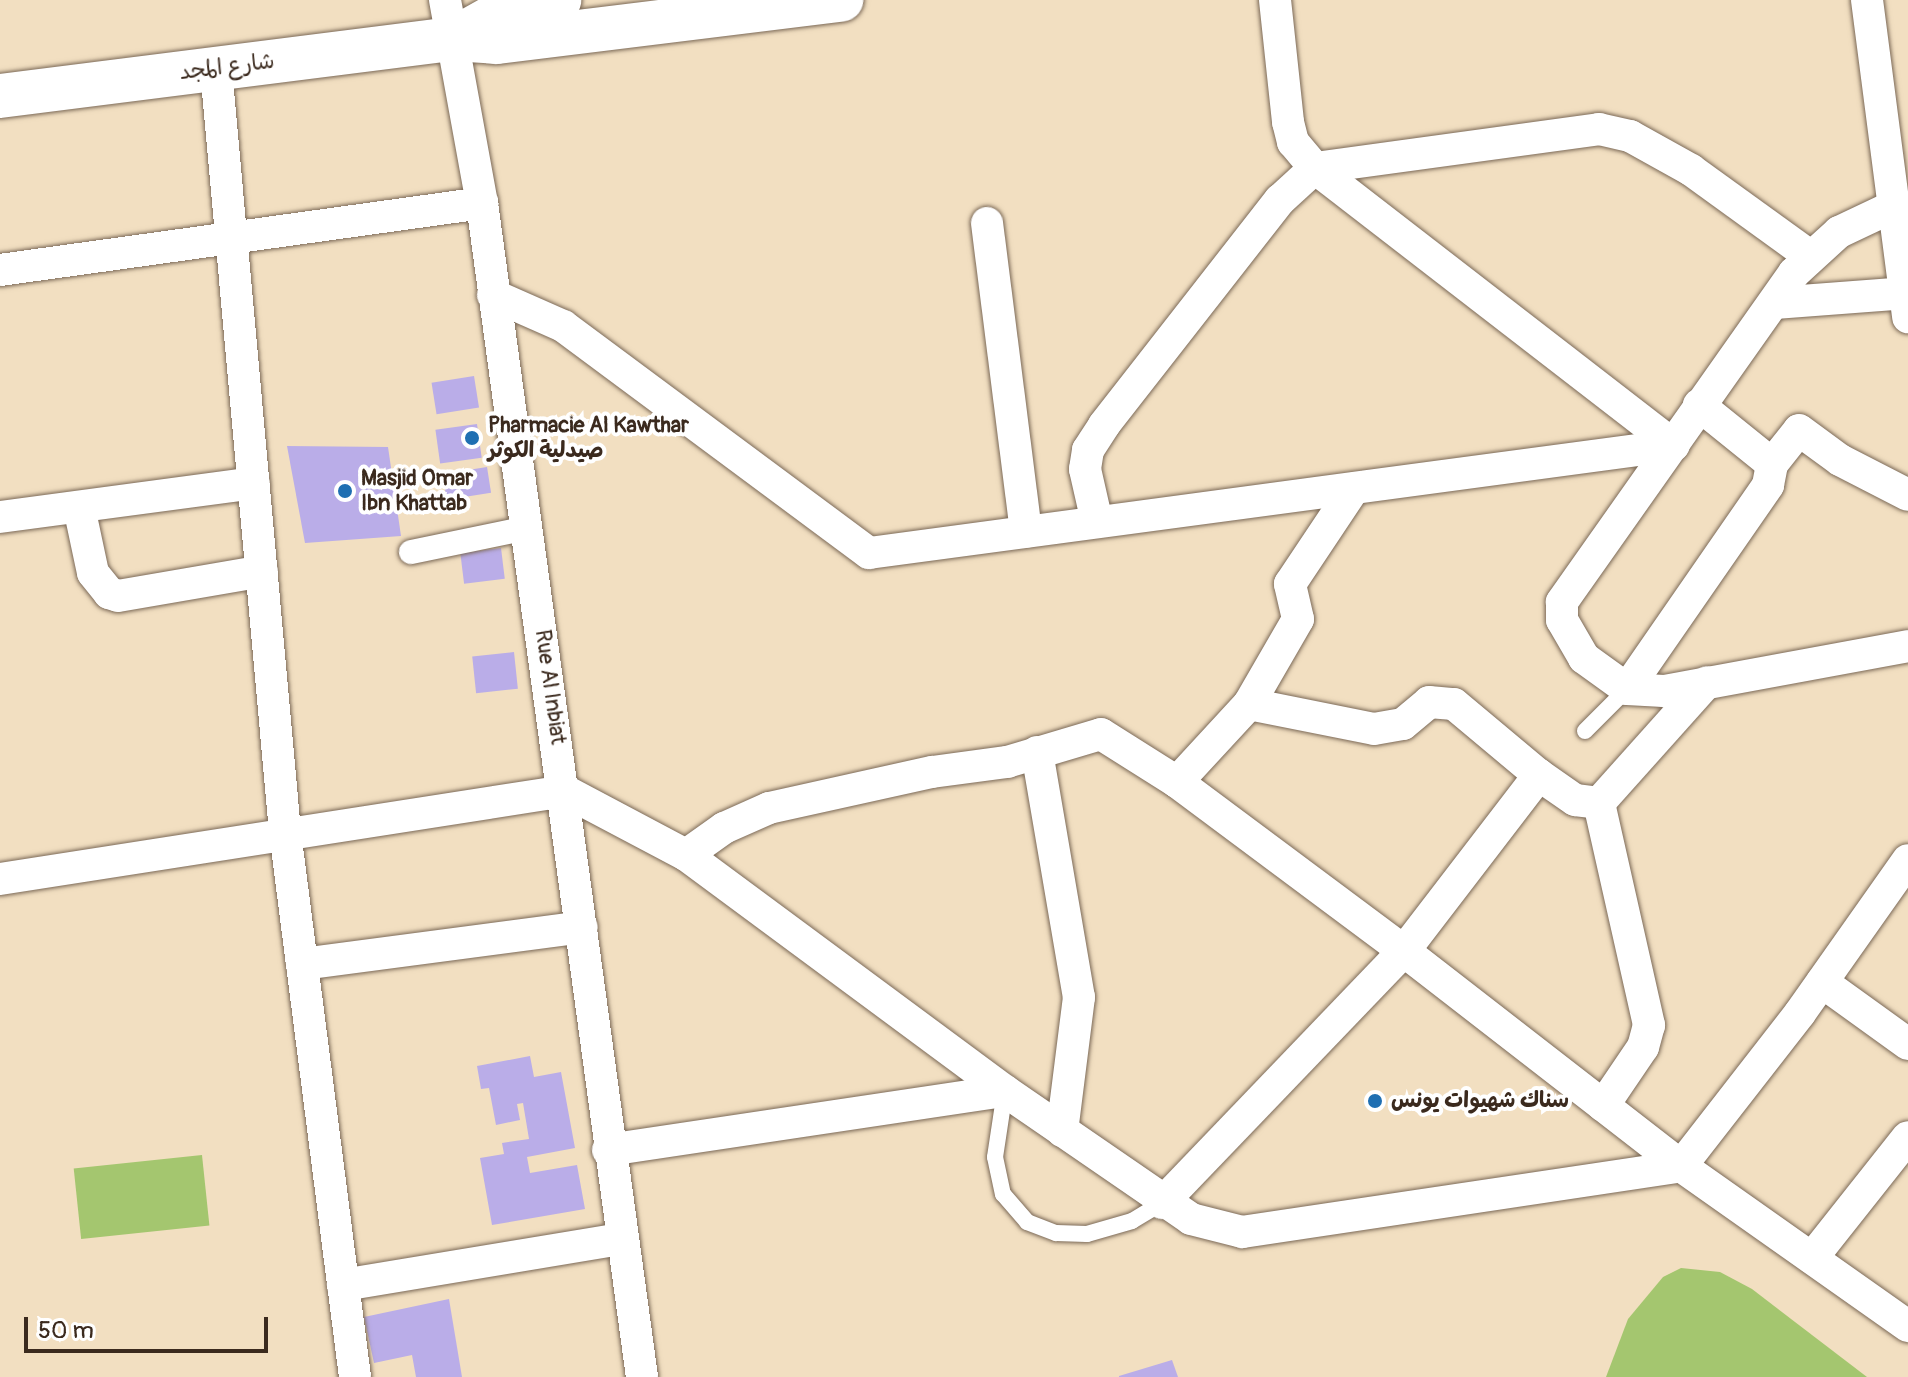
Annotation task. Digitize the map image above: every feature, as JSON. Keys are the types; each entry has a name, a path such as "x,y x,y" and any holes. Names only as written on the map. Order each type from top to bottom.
{"main road":[{"name":"شارع المجد","path":"0,96 216,69 449,19 498,14 559,0"},
{"name":"شارع المجد","path":"449,19 509,41 841,0"}],"street":[{"path":"1275,0 1288,122 1293,142 1315,168 1674,445"},
{"path":"1774,303 1906,301 1867,0"},
{"name":"Rue Al Inbiat","path":"449,19 482,203 565,791 608,1150 642,1377"},
{"path":"216,69 229,240 285,832 355,1377"},
{"path":"1097,522 1085,469 1096,437 1280,200 1315,168 1599,129 1630,136 1691,170 1810,256"},
{"path":"0,270 482,203"},
{"path":"1892,207 1839,232 1810,256 1699,405 1562,602 1570,641 1627,689 1664,691 1707,682 1905,656"},
{"path":"987,223 1026,532"},
{"path":"493,295 563,326 869,553 1674,445"},
{"path":"1699,405 1772,464"},
{"path":"1627,689 1768,485 1772,464 1799,430 1840,460 1908,495"},
{"path":"0,517 254,483"},
{"path":"1177,782 1249,704 1298,619 1290,584 1354,488"},
{"path":"79,507 93,573 109,593 118,596 262,571"},
{"path":"411,552 527,528"},
{"path":"1599,803 1707,682"},
{"path":"1249,704 1374,729 1403,724 1429,702 1454,704 1539,775 1575,800 1599,803"},
{"path":"686,855 724,828 769,808 1037,752 1101,734 1177,782 1404,951 1681,1166 1908,1326"},
{"path":"1037,752 1079,997 1062,1131"},
{"path":"1162,1203 1404,951 1539,775"},
{"path":"0,879 285,832 565,791 686,855 1162,1203 1211,1227 1242,1232 1681,1166 1822,982 1908,860"},
{"path":"1599,803 1642,977 1649,1025 1643,1047 1603,1106"},
{"path":"302,964 582,927"},
{"path":"1822,982 1908,1044"},
{"path":"608,1150 1005,1091"},
{"path":"1812,1258 1908,1137"},
{"path":"343,1285 621,1239"}],"lane":[{"path":"1585,731 1627,689"},
{"path":"1005,1091 995,1157 1003,1194 1027,1222 1056,1233 1087,1234 1132,1221 1162,1203"}],"green space":[{"path":"202,1155 209,1226 81,1239 74,1168"},
{"path":"1681,1268 1720,1272 1752,1289 1867,1377 1606,1377 1628,1319 1663,1277"}],"building":[{"path":"474,376 479,408 437,414 432,383"},
{"path":"477,424 482,458 440,464 435,430"},
{"name":"Masjid Omar Ibn Khattab","path":"287,446 388,447 401,536 305,543"},
{"path":"487,467 491,493 447,500 443,474"},
{"path":"501,548 505,579 464,584 460,553"},
{"path":"514,652 518,689 476,693 472,656"},
{"path":"530,1056 534,1077 561,1072 575,1148 527,1157 530,1173 577,1165 585,1209 492,1225 480,1158 504,1154 502,1143 529,1139 523,1103 517,1104 520,1120 496,1125 489,1088 481,1089 477,1066"},
{"path":"449,1299 462,1377 416,1377 412,1355 374,1363 364,1317"},
{"path":"1172,1360 1178,1377 1119,1377 1119,1376"}],"place":[{"name":"Pharmacie Al Kawthar صيدلية الكوثر","path":"472,438"},
{"name":"Masjid Omar Ibn Khattab","path":"345,491"},
{"name":"سناك شهيوات يونس","path":"1375,1101"}]}
